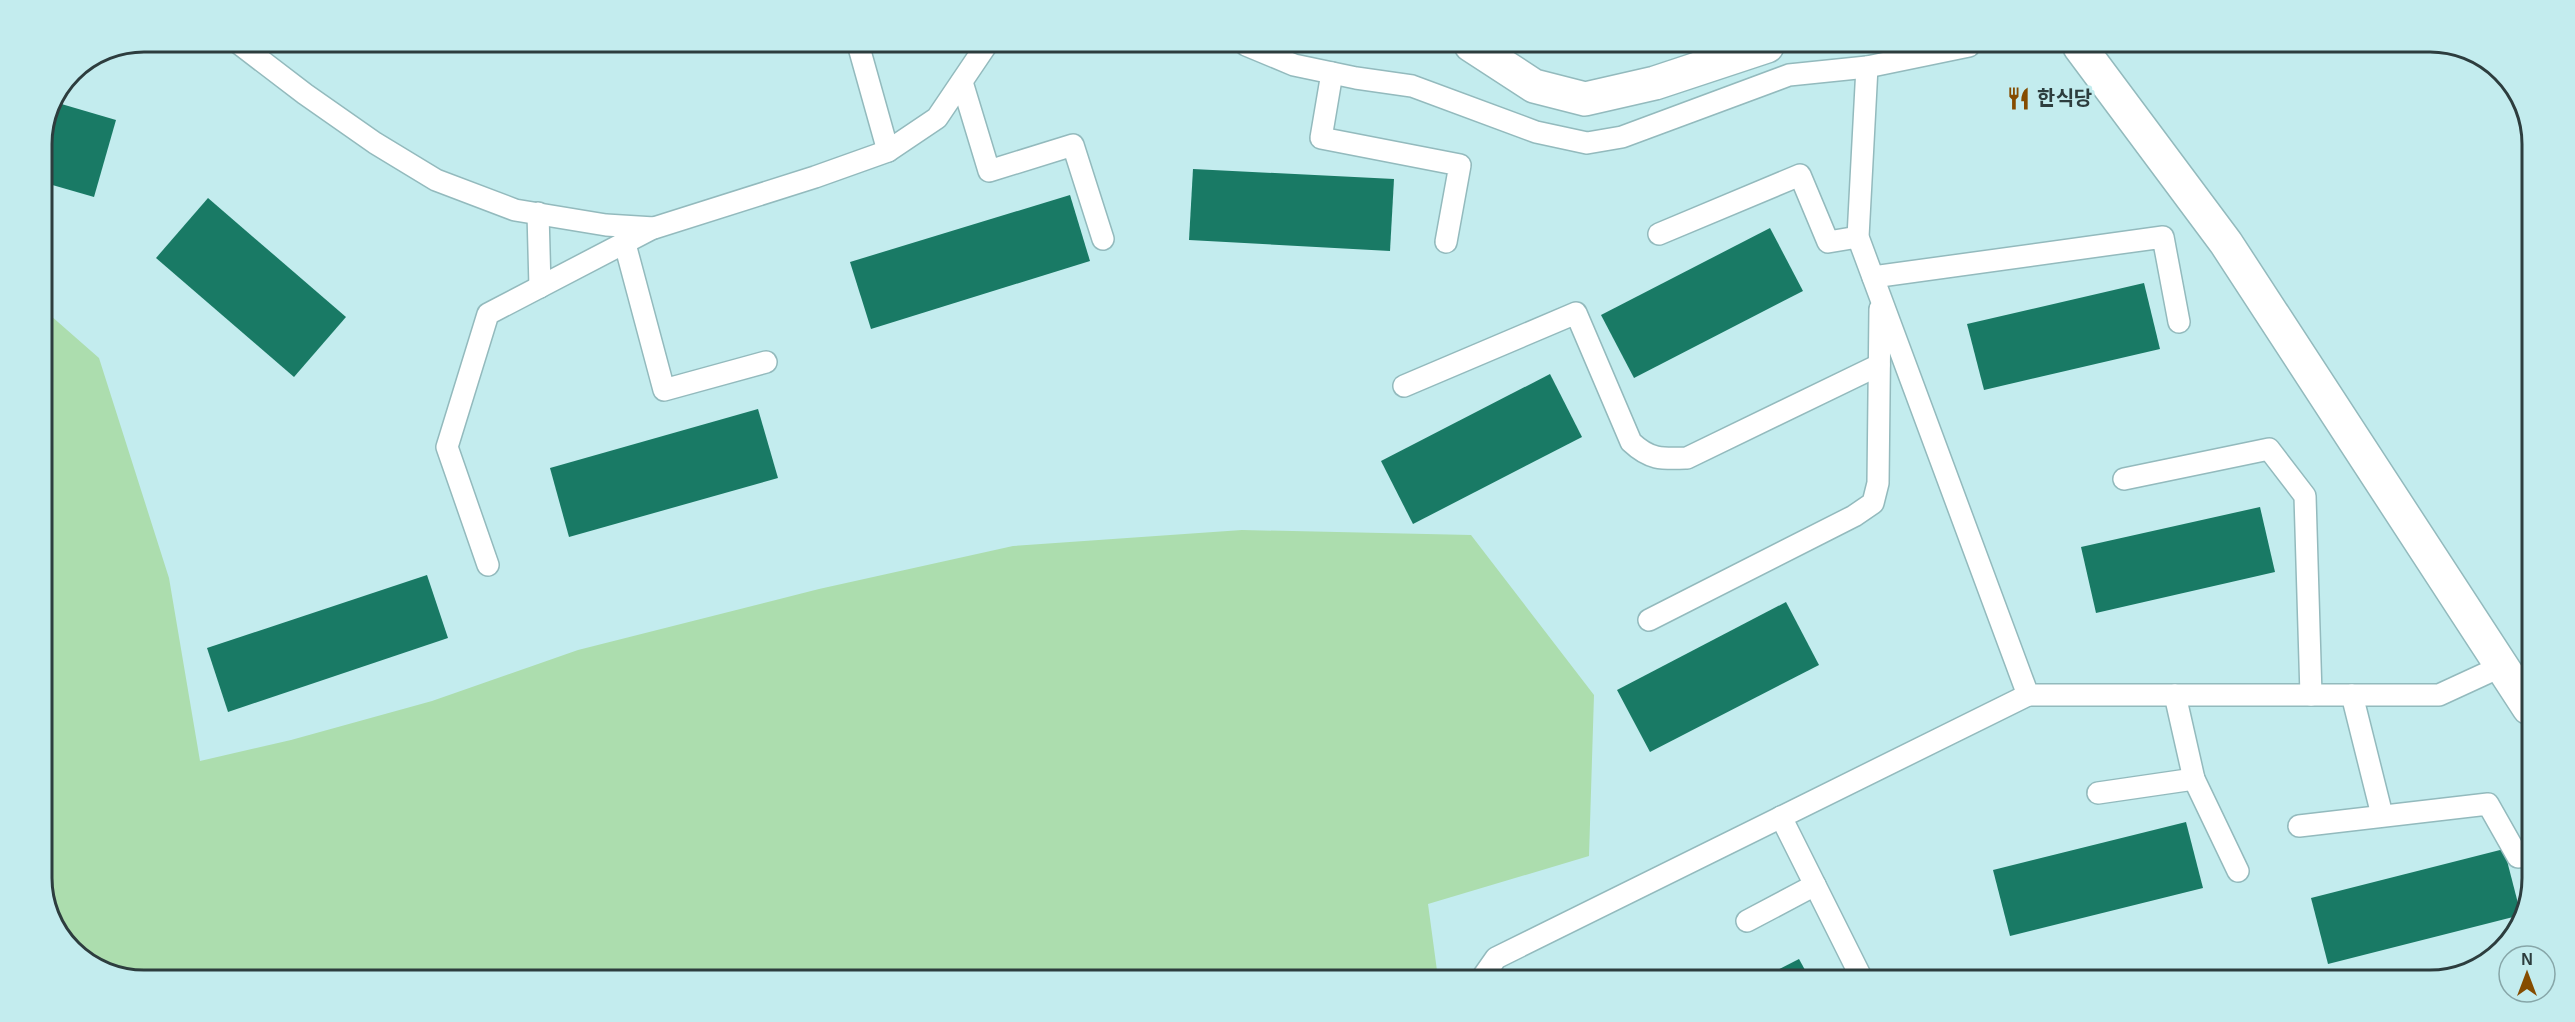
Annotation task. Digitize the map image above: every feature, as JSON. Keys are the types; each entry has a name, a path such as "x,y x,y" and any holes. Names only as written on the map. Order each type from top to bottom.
{"street":[{"path":"1482,52 1534,86 1585,99 1654,83 1749,52"},
{"path":"2084,52 2226,243 2522,697"}],"lane":[{"path":"250,52 322,106 436,180 515,210 606,225 654,228"},
{"path":"860,52 888,151"},
{"path":"488,566 447,447 488,314 654,228 815,177 888,151 937,118 982,52"},
{"path":"1263,52 1294,65 1412,86 1536,132 1587,142 1622,137 1789,75 1867,67 1940,52"},
{"path":"1867,67 1858,237 2028,695"},
{"path":"1332,73 1321,138 1460,165 1446,242"},
{"path":"962,82 989,171 1072,145 1103,238"},
{"path":"1659,234 1800,174 1828,242 1858,237"},
{"path":"538,213 540,287"},
{"path":"1876,287 2163,237 2179,322"},
{"path":"625,244 664,390 766,362"},
{"path":"1649,620 1854,516 1873,503 1878,483 1879,365 1876,287"},
{"path":"1404,386 1576,313 1632,442 1644,454 1663,459 1687,458 1879,365"},
{"path":"2124,480 2269,449 2305,496 2311,695"},
{"path":"1488,970 1496,958 2028,695 2439,695 2502,666"},
{"path":"2175,695 2194,779 2238,871"},
{"path":"2352,695 2382,814"},
{"path":"2098,793 2194,779"},
{"path":"2299,826 2382,814 2488,804 2518,857"},
{"path":"1781,817 1858,970"},
{"path":"1747,921 1815,885"}],"green space":[{"path":"52,317 99,358 169,578 200,761 291,740 432,701 578,650 819,589 1013,546 1242,530 1471,535 1594,695 1589,856 1428,904 1437,970 144,970 115,965 93,954 71,934 54,896"}],"building":[{"path":"62,104 116,120 94,197 52,185 54,126"},
{"path":"1193,169 1394,179 1390,251 1189,240"},
{"path":"1070,195 1090,261 871,329 850,262"},
{"path":"208,198 346,317 294,377 156,258"},
{"path":"1770,228 1803,291 1634,378 1601,315"},
{"path":"2144,283 2160,349 1984,390 1967,324"},
{"path":"1550,374 1582,437 1413,524 1381,461"},
{"path":"758,409 778,478 569,537 550,468"},
{"path":"2260,507 2275,572 2096,613 2081,547"},
{"path":"427,575 448,638 228,712 207,648"},
{"path":"1786,602 1819,665 1650,752 1617,690"},
{"path":"2186,822 2203,888 2010,936 1993,870"},
{"path":"2504,849 2518,905 2513,917 2328,964 2311,898"},
{"path":"1799,959 1805,970 1778,970"}],"place":[{"name":"한식당","path":"2019,98"}]}
